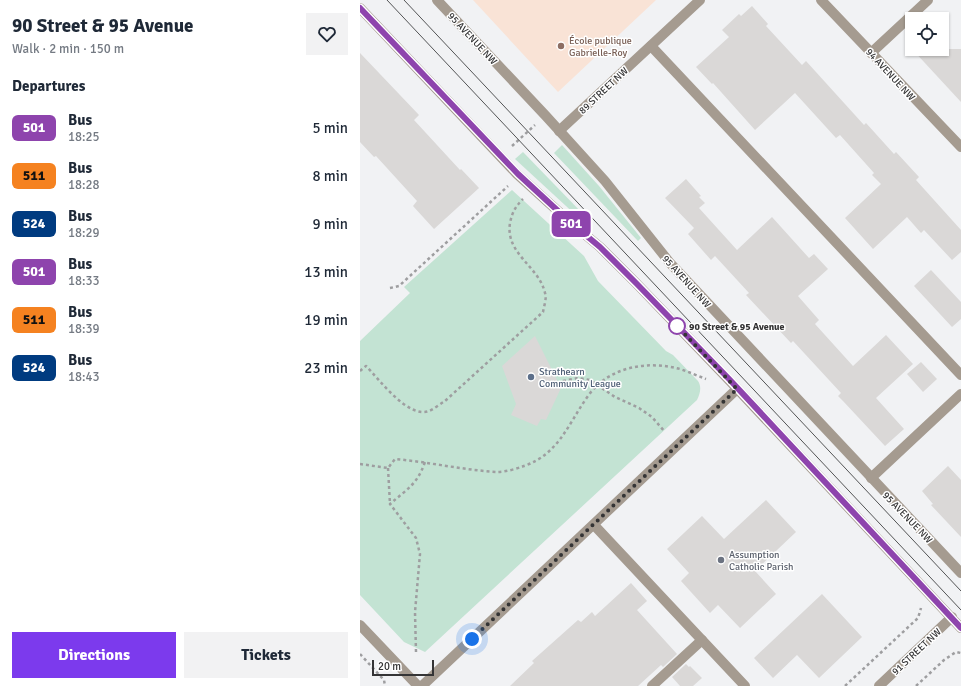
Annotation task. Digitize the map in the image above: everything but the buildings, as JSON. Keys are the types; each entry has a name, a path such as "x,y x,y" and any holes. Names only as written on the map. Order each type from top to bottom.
{"street":[{"name":"95 AVENUE NW","path":"437,0 545,115 605,182 670,263 961,573"},
{"name":"89 STREET NW","path":"559,131 700,0"},
{"name":"94 AVENUE NW","path":"821,0 961,147"},
{"path":"871,53 928,0"},
{"path":"360,8 544,199 600,247 737,389 961,628"},
{"path":"651,46 961,375"},
{"path":"422,686 737,389"},
{"path":"871,478 961,394"},
{"path":"594,525 745,686"},
{"name":"91 STREET NW","path":"879,686 952,617"},
{"path":"360,625 418,686"},
{"path":"652,686 702,640"}],"path":[{"path":"501,156 545,115"},
{"path":"390,288 399,286 512,183"},
{"path":"360,371 366,366 403,405 411,410 428,412 445,401 543,312 546,294 537,276 517,254 512,244 509,231 512,215 516,206 525,197"},
{"path":"416,652 415,612 420,554 416,538 390,504 388,468 394,459 498,472 524,466 541,458 562,438 588,396 597,385 614,373 635,367 656,366 680,369 706,380"},
{"path":"564,381 578,378 590,380 615,397 652,417 665,432"},
{"path":"390,504 412,486 421,475 425,462"},
{"path":"360,464 388,468"},
{"path":"845,686 918,618 921,602"},
{"path":"916,686 944,660 956,652 961,653"},
{"path":"360,654 384,680 385,686"}],"shaded area":[{"name":"École publique Gabrielle-Roy","path":"473,0 656,0 558,92"}],"green space":[{"path":"562,145 599,186 641,238 638,241 554,153"},
{"path":"523,152 583,214 579,218 515,159"},
{"path":"512,190 584,256 598,281 666,351 673,355 698,381 700,393 697,400 425,652 404,642 360,595 360,341 410,293 404,287"}],"tram line":[{"path":"387,0 961,610"},
{"path":"404,0 961,591"}],"bus line":[{"name":"501","path":"360,8 518,174 544,199 600,247 636,283 730,380 961,628"}],"place":[{"name":"École publique Gabrielle-Roy","path":"561,46"},
{"name":"90 Street & 95 Avenue","path":"677,326"},
{"name":"Strathearn Community League","path":"531,377"},
{"name":"Assumption Catholic Parish","path":"721,560"}],"route":[{"path":"472,639 737,389 677,326"}]}
